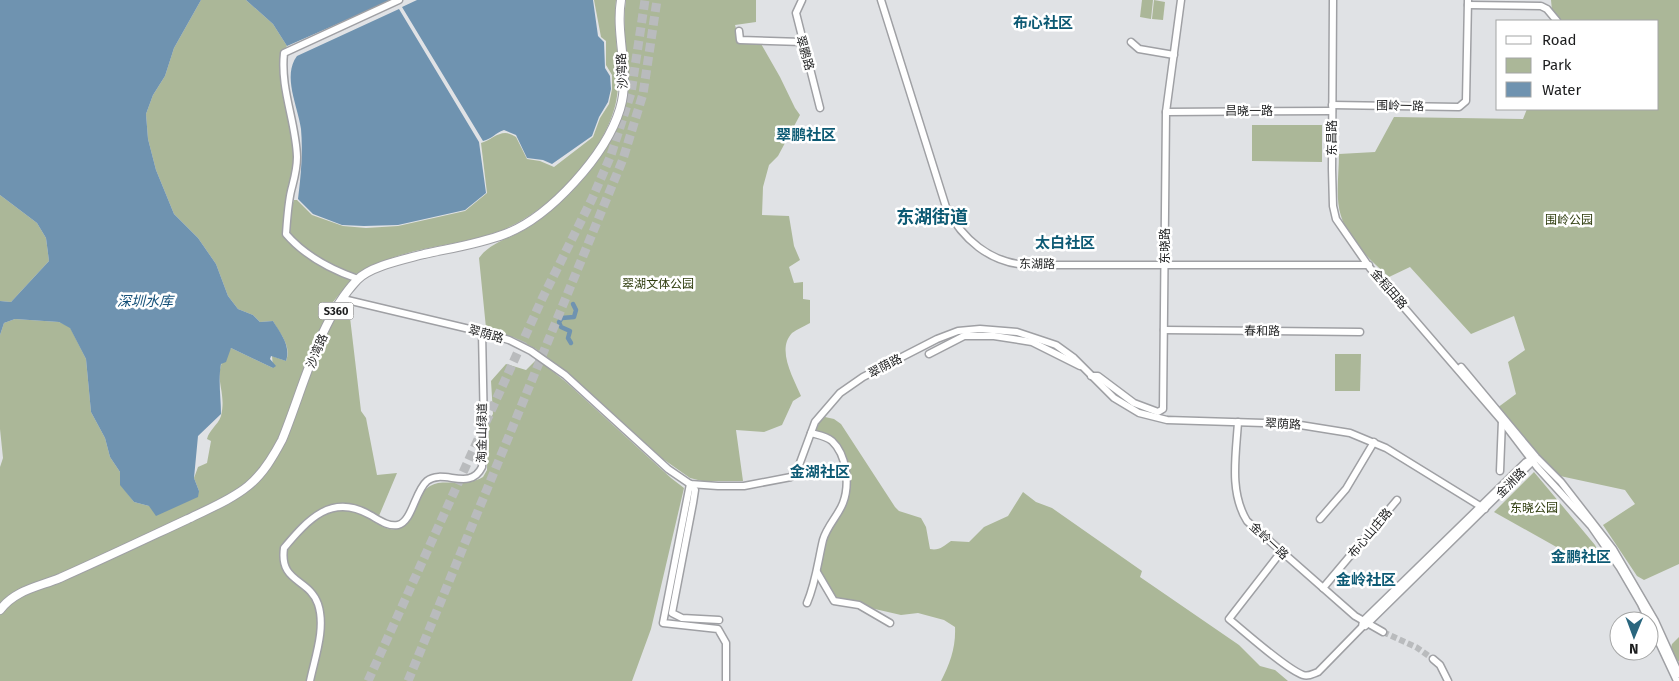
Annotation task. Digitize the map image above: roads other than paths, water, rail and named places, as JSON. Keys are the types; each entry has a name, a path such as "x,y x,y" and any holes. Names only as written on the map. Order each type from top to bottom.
{"main road":[{"name":"沙湾路","path":"0,610 12,597 22,591 54,580 124,550 228,499 255,480 275,453 326,329 343,299 358,279 401,260 505,234 550,206 563,195 578,178 609,134 620,108 625,80 619,35 621,0"}],"street":[{"path":"358,279 328,267 295,244 286,234 291,191 296,177 297,156 284,83 284,53 398,0"},
{"name":"翠鹏路","path":"802,0 796,13 820,108"},
{"name":"东湖路","path":"881,0 946,207 960,230 973,244 1000,260 1020,264 1369,265"},
{"name":"东晓路","path":"1091,376 1098,376 1141,406 1162,411 1166,112 1181,0"},
{"name":"东昌路","path":"1332,0 1334,215 1341,228 1369,265"},
{"path":"1468,3 1541,6 1547,9 1556,20"},
{"name":"围岭一路","path":"1332,108 1459,106 1466,100 1468,3"},
{"path":"739,31 740,40 802,42"},
{"path":"1130,42 1139,50 1174,55"},
{"name":"昌晓一路","path":"1166,112 1332,108"},
{"name":"金稻田路","path":"1369,265 1373,265 1583,516 1620,568 1651,623 1677,681"},
{"name":"翠荫路","path":"343,299 482,332 518,344 556,368 668,469 690,484 744,486 791,477 798,468 811,433 823,411 846,388 890,363 958,331 998,330 1035,336 1056,345 1084,368 1114,398 1146,416 1167,420 1317,426 1350,433 1374,442 1483,507"},
{"name":"春和路","path":"1164,330 1360,332"},
{"name":"淘金山绿道","path":"310,681 321,617 314,595 287,572 284,562 284,548 320,514 334,506 357,509 388,525 400,524 407,517 419,491 427,481 438,478 463,479 480,472 484,430 482,332"},
{"path":"929,354 964,336 994,336 1023,340 1041,346 1084,368"},
{"path":"1500,471 1502,417"},
{"name":"金岭一路","path":"1238,422 1235,474 1238,501 1247,521 1365,625"},
{"path":"807,603 817,572 826,532 845,495 846,477 834,443 827,438 811,433"},
{"path":"1320,519 1346,489 1374,442"},
{"name":"金稻田路","path":"1534,459 1562,482 1613,548 1655,621 1679,674"},
{"name":"金洲路","path":"1281,552 1229,619 1289,666 1304,675 1318,672 1483,507 1534,459"},
{"path":"690,484 695,490 672,613 682,618 719,620"},
{"path":"690,484 663,623 718,628 726,643 726,681"},
{"name":"布心山庄路","path":"1323,588 1397,500"},
{"path":"817,572 834,601 859,605 890,623"},
{"path":"1365,625 1382,632"},
{"path":"1433,659 1440,665 1448,681"}],"water":[{"name":"深圳水库","path":"0,0 201,0 174,48 165,76 153,95 146,114 148,139 156,170 174,214 198,238 216,264 228,296 238,309 253,315 260,322 273,321 286,345 287,356 286,361 271,356 270,359 276,366 273,368 231,348 226,362 221,364 220,370 221,414 198,436 194,478 199,491 198,497 156,516 149,506 134,502 120,485 120,472 110,457 105,438 91,412 86,359 70,328 59,322 15,319 4,323 0,335 0,301 11,302 49,261 46,238 37,223 0,195"},
{"path":"246,0 392,0 287,46 273,24"},
{"path":"417,0 593,0 598,36 604,42 605,68 610,76 611,89 608,102 599,117 592,136 552,164 543,160 527,158 516,135 504,130 483,141 402,7"},
{"path":"399,9 479,142 486,193 465,210 398,225 342,225 313,214 298,199 302,138 292,91 291,73 293,64 297,56"}],"waterway":[{"path":"571,343 568,338 570,331 561,327 559,322 562,318 574,317 576,310 573,304"}],"tunnel":[{"path":"368,681 542,299 592,199 611,155 631,93 645,0"},
{"path":"408,681 623,159 643,94 657,0"},
{"path":"1383,632 1416,647 1433,659"}],"district":[{"name":"布心社区","path":"1043,23"},
{"name":"翠鹏社区","path":"806,135"},
{"name":"东湖街道","path":"932,217"},
{"name":"太白社区","path":"1065,243"},
{"name":"金湖社区","path":"820,472"},
{"name":"金鹏社区","path":"1581,557"},
{"name":"金岭社区","path":"1366,580"}],"park label":[{"name":"围岭公园","path":"1569,220"},
{"name":"翠湖文体公园","path":"658,284"},
{"name":"东晓公园","path":"1534,508"}]}
